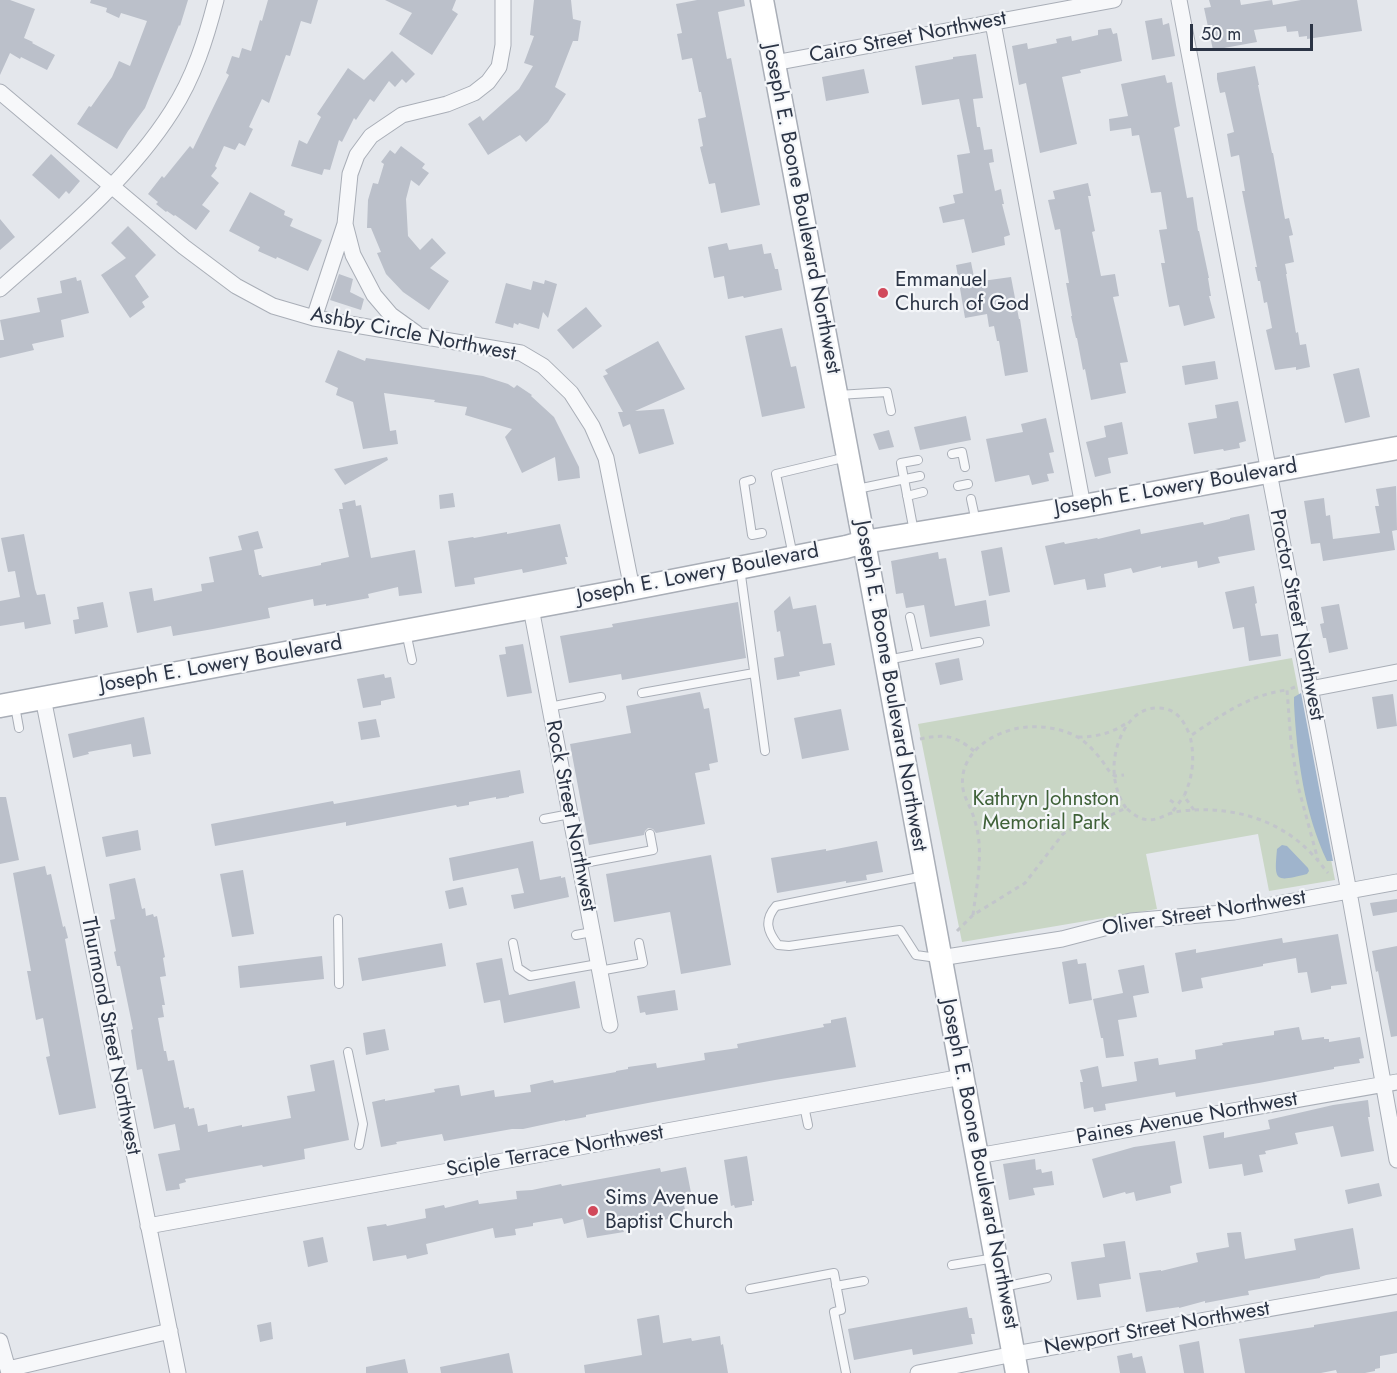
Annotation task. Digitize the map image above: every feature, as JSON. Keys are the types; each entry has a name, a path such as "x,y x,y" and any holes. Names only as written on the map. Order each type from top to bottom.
{"main road":[{"name":"Joseph E. Boone Boulevard Northwest","path":"762,0 1016,1364"},
{"name":"Joseph E. Lowery Boulevard","path":"7,704 632,589 864,542 1083,506 1397,448"}],"street":[{"path":"0,289 112,186 151,141 173,110 192,73 207,34 216,0"},
{"path":"315,318 345,224 350,174 357,155 371,136 402,115 447,104 474,93 488,82 498,67 503,45 503,0"},
{"name":"Cairo Street Northwest","path":"774,63 1114,0"},
{"name":"Proctor Street Northwest","path":"1179,0 1268,471 1304,687 1390,1083 1397,1160"},
{"path":"993,22 1083,506"},
{"name":"Ashby Circle Northwest","path":"0,92 184,247 236,286 273,306 315,318 520,353 543,366 571,393 592,426 606,458 632,589"},
{"path":"345,224 353,255 374,295 391,315 418,334"},
{"name":"Rock Street Northwest","path":"531,608 610,1024"},
{"path":"1304,687 1397,672"},
{"name":"Thurmond Street Northwest","path":"43,698 178,1373"},
{"name":"Oliver Street Northwest","path":"940,958 1062,939 1131,921 1234,912 1397,882"},
{"name":"Sciple Terrace Northwest","path":"148,1226 962,1077"},
{"name":"Paines Avenue Northwest","path":"977,1156 1390,1083"},
{"name":"Newport Street Northwest","path":"918,1373 1016,1364 1397,1286"},
{"path":"0,1341 8,1371 170,1331"}],"lane":[{"path":"837,396 887,392 891,411"},
{"path":"952,454 962,452 964,467"},
{"path":"793,556 783,529 772,475 848,456"},
{"path":"915,534 901,463 918,460"},
{"path":"854,490 920,476"},
{"path":"751,480 744,482 754,517 752,535 762,533"},
{"path":"958,486 968,484"},
{"path":"908,496 923,492"},
{"path":"971,499 976,523"},
{"path":"740,567 765,751"},
{"path":"910,617 918,654"},
{"path":"406,631 412,660"},
{"path":"885,660 980,642"},
{"path":"642,693 754,673"},
{"path":"549,707 601,697"},
{"path":"7,704 19,728"},
{"path":"544,819 570,814"},
{"path":"579,864 653,850 650,834"},
{"path":"925,876 776,906 770,913 768,926 778,945 789,946 900,930 916,955 940,958"},
{"path":"338,919 339,984"},
{"path":"576,936 592,932"},
{"path":"513,943 518,968 530,976 643,963 639,943"},
{"path":"348,1052 363,1124 359,1145"},
{"path":"804,1106 808,1125"},
{"path":"952,1265 996,1258"},
{"path":"750,1289 834,1273 841,1310 834,1312 846,1373"},
{"path":"1002,1287 1047,1278"},
{"path":"836,1286 864,1281"}],"path":[{"path":"1190,736 1233,708 1259,695 1304,687"},
{"path":"1287,690 1290,742 1298,786 1319,862"},
{"path":"1076,737 1103,734 1125,725 1143,710 1154,707 1171,710 1180,717 1190,736 1193,765 1184,796 1172,813"},
{"path":"1131,720 1122,734 1115,756 1115,776 1122,802 1137,818 1149,821 1172,813 1195,810 1225,811 1258,819 1275,826 1311,852 1332,877"},
{"path":"973,915 978,879 979,843 973,814 963,789 963,773 974,751 1003,732 1024,727 1047,727 1076,737 1090,747 1110,773 1115,776 1124,775"},
{"path":"918,739 940,735 951,737 966,744 974,751"},
{"path":"1184,796 1195,810"},
{"path":"1170,800 1177,805"},
{"path":"957,931 973,915 1025,882 1063,834 1086,820 1111,815 1126,808"}],"green space":[{"name":"Kathryn Johnston Memorial Park","path":"1292,658 1335,880 1269,891 1258,834 1146,854 1157,909 962,942 918,724"}],"water":[{"path":"1301,693 1333,861 1327,861 1319,842 1303,784 1294,704 1294,697"},
{"path":"1282,845 1287,846 1308,868 1307,874 1288,878 1279,877 1276,868 1277,849"}],"building":[{"path":"0,0 10,0 35,9 24,38 55,55 47,70 10,53 0,75"},
{"path":"91,0 188,0 180,26 145,108 117,149 77,124 112,77 119,61 130,66 147,21 121,13 119,18 106,12 107,8 90,3"},
{"path":"268,0 318,0 311,24 301,21 290,56 286,55 269,103 262,99 249,127 253,129 245,146 239,143 235,150 224,146 215,166 217,168 211,176 219,183 202,205 210,211 196,230 175,215 166,212 148,194 190,146 193,149 229,75 226,73 232,56 239,58 242,48 251,51"},
{"path":"385,0 456,0 452,10 458,14 432,55 399,34 412,13"},
{"path":"534,0 571,0 573,19 581,21 578,41 573,41 555,87 566,94 548,122 526,142 520,135 488,155 468,124 480,116 483,121 519,89 533,66 524,63 534,36 530,35"},
{"path":"697,0 744,0 745,6 718,12 727,59 731,58 760,205 721,213 715,183 709,184 700,147 703,146 698,119 706,117 701,92 699,92 692,58 682,60 677,34 682,33 676,4"},
{"path":"1209,0 1240,0 1241,5 1272,0 1273,5 1301,0 1357,0 1362,31 1307,39 1307,36 1299,37 1298,31 1287,32 1286,26 1254,30 1257,42 1213,50 1204,8 1211,7"},
{"path":"1162,18 1163,25 1169,23 1175,56 1152,60 1145,21"},
{"path":"1111,28 1113,34 1117,33 1122,61 1080,70 1081,73 1062,77 1077,144 1040,153 1026,83 1019,85 1012,46 1027,43 1028,49 1057,43 1056,39 1071,36 1072,41 1098,35 1098,30"},
{"path":"392,51 415,74 406,83 402,79 395,87 389,81 374,102 370,99 356,120 354,118 342,142 339,140 330,170 324,169 322,175 291,166 299,140 307,144 321,117 317,114 348,68 364,80"},
{"path":"976,54 983,98 973,99 977,127 980,127 984,150 992,149 994,162 989,163 995,191 1001,189 1004,204 1002,204 1010,235 1004,237 1005,245 972,253 964,219 943,223 939,207 955,203 953,195 963,193 957,155 970,153 959,99 922,105 915,66"},
{"path":"1255,66 1285,219 1289,218 1293,235 1289,236 1294,262 1285,264 1286,274 1296,333 1298,332 1300,345 1306,344 1310,367 1296,370 1296,367 1275,370 1266,330 1272,328 1267,302 1264,303 1255,267 1257,267 1242,191 1245,191 1239,155 1231,157 1227,134 1234,132 1225,92 1220,93 1217,79 1217,73"},
{"path":"864,69 869,93 826,101 822,77"},
{"path":"1165,75 1167,83 1172,82 1180,126 1174,128 1187,198 1193,197 1209,278 1211,296 1209,296 1215,318 1184,326 1179,305 1169,307 1161,263 1165,263 1159,230 1167,229 1161,192 1151,193 1139,135 1132,136 1131,128 1110,131 1109,119 1128,116 1121,84"},
{"path":"401,146 425,164 422,168 429,173 419,186 411,180 406,199 408,236 420,250 432,238 446,253 430,268 449,281 429,310 403,292 386,274 377,253 381,252 371,228 367,228 368,200 373,183 378,184 384,164 381,162 390,150 395,154"},
{"path":"51,154 80,181 69,194 66,191 59,199 32,175"},
{"path":"1088,183 1091,196 1088,196 1095,231 1092,232 1101,276 1115,274 1119,296 1113,297 1128,362 1120,363 1126,393 1091,400 1071,316 1066,283 1069,283 1060,229 1055,230 1048,200 1055,199 1053,191"},
{"path":"250,192 285,211 284,215 293,219 290,226 322,240 308,271 258,251 260,247 229,231"},
{"path":"0,219 15,237 0,250"},
{"path":"128,226 156,255 135,276 149,297 142,302 145,307 130,318 101,275 126,258 111,243"},
{"path":"727,243 729,250 762,244 764,254 771,253 775,269 778,269 782,290 728,299 724,276 714,278 708,247"},
{"path":"971,262 975,282 1011,277 1028,372 1005,376 999,341 997,341 994,326 989,327 987,314 965,318 956,265"},
{"path":"339,274 353,279 350,292 364,299 361,310 330,300"},
{"path":"76,277 77,281 81,280 89,313 61,320 64,337 32,344 34,350 0,358 0,340 4,340 0,320 40,312 37,298 62,293 60,281"},
{"path":"545,280 557,284 548,318 543,312 539,329 519,323 518,325 514,323 513,328 495,323 506,283 531,290 533,281 544,284"},
{"path":"586,307 602,326 573,349 557,330"},
{"path":"782,328 791,367 796,366 805,408 762,417 745,336"},
{"path":"658,341 685,389 635,411 664,409 674,444 639,454 630,424 623,427 618,412 623,412 603,376 608,374 605,370"},
{"path":"338,350 365,361 366,358 483,376 514,388 517,385 532,395 554,417 579,467 580,478 558,481 555,457 522,473 505,437 512,429 465,415 467,407 384,393 390,431 396,430 398,444 363,449 353,402 336,395 338,388 325,382"},
{"path":"1215,361 1218,379 1185,385 1182,366"},
{"path":"1359,368 1370,417 1345,423 1333,374"},
{"path":"1238,401 1246,441 1239,443 1240,448 1194,454 1188,423 1217,418 1215,405"},
{"path":"966,416 971,440 920,450 914,427"},
{"path":"1046,418 1054,452 1049,453 1054,473 1047,474 1049,481 1032,485 1029,475 995,482 986,439 1023,432 1021,424"},
{"path":"1122,422 1128,454 1108,458 1111,473 1095,477 1086,442 1106,437 1104,426"},
{"path":"889,430 894,447 879,450 873,434"},
{"path":"387,457 388,460 345,485 334,469"},
{"path":"1396,486 1397,530 1392,531 1395,550 1323,561 1320,543 1311,544 1304,501 1324,498 1326,516 1330,515 1333,539 1380,533 1375,506 1379,506 1376,489"},
{"path":"453,493 455,507 440,509 439,495"},
{"path":"355,500 356,506 361,505 371,558 415,550 422,593 399,596 398,587 368,594 369,598 326,606 326,604 314,606 313,599 268,608 270,618 213,629 173,636 171,626 137,633 129,592 152,588 154,601 202,591 201,584 214,582 209,557 242,550 238,536 258,531 263,548 254,550 259,575 262,577 349,557 339,509 343,509 342,503"},
{"path":"1249,514 1255,550 1218,557 1220,563 1198,568 1197,561 1133,573 1131,568 1104,574 1106,587 1087,590 1085,579 1054,585 1045,546 1098,539 1140,529 1141,534 1203,522 1204,525"},
{"path":"560,524 568,557 565,557 567,564 523,573 522,569 474,578 475,584 455,587 448,541 507,532 507,534"},
{"path":"24,534 35,589 37,595 45,594 51,624 25,629 24,622 0,626 0,601 20,597 15,571 8,572 1,538"},
{"path":"1002,547 1010,592 989,596 981,551"},
{"path":"938,552 939,559 946,558 955,606 986,600 990,626 930,637 924,605 906,608 903,593 896,594 891,561"},
{"path":"1254,586 1261,636 1278,634 1281,656 1249,661 1244,627 1233,629 1225,592"},
{"path":"790,596 793,609 816,605 823,644 831,643 835,665 799,672 800,676 777,680 774,658 784,656 774,611"},
{"path":"103,602 108,627 75,634 73,620 79,619 77,607"},
{"path":"738,602 746,658 622,680 621,674 569,683 560,636 613,627 612,624"},
{"path":"1339,604 1348,649 1329,653 1320,624 1324,623 1321,607"},
{"path":"523,644 532,693 507,697 499,655 506,654 505,647"},
{"path":"959,658 963,680 940,685 935,663"},
{"path":"384,674 385,678 391,677 395,698 381,701 381,705 363,708 357,679"},
{"path":"700,692 704,709 709,708 718,762 709,764 710,770 695,773 705,824 656,833 653,829 648,828 644,835 589,845 570,744 631,733 626,706"},
{"path":"1393,694 1397,726 1377,729 1372,697"},
{"path":"841,709 849,750 802,759 794,718"},
{"path":"144,717 151,754 133,757 131,744 88,752 89,754 73,758 68,734"},
{"path":"376,719 380,737 361,740 358,722"},
{"path":"520,770 524,793 509,797 496,799 496,797 469,802 469,805 457,807 456,805 346,826 346,822 215,846 211,824"},
{"path":"0,797 6,797 19,860 0,864"},
{"path":"138,830 141,850 106,857 102,837"},
{"path":"533,841 540,880 565,877 569,897 514,909 511,895 524,893 518,868 453,881 449,858"},
{"path":"877,841 883,872 866,875 867,880 846,883 846,881 777,893 771,858"},
{"path":"711,855 731,965 681,974 670,912 614,922 606,874"},
{"path":"45,866 47,875 51,874 63,927 65,926 68,938 65,939 96,1108 59,1115 46,1057 50,1056 43,1018 36,1020 27,971 31,971 13,873"},
{"path":"243,870 254,934 232,937 220,874"},
{"path":"135,878 142,909 145,908 146,916 153,914 154,917 157,916 165,957 163,958 166,976 160,977 165,1005 162,1005 164,1017 158,1018 164,1051 166,1051 168,1061 174,1060 184,1108 194,1108 198,1126 207,1124 208,1132 291,1118 287,1096 315,1091 310,1065 334,1060 349,1140 304,1149 305,1159 185,1179 186,1182 179,1184 180,1189 166,1191 158,1154 180,1150 175,1124 154,1129 142,1069 137,1070 131,1030 133,1029 120,966 117,966 114,952 116,951 110,920 115,919 109,884"},
{"path":"463,887 467,905 449,909 445,891"},
{"path":"1397,899 1397,912 1373,916 1370,903"},
{"path":"1338,934 1347,984 1331,986 1331,989 1311,993 1307,972 1298,973 1296,958 1201,978 1203,988 1182,992 1175,953 1196,949 1196,953 1282,938 1283,943"},
{"path":"442,943 446,966 362,981 358,958"},
{"path":"1397,946 1397,1036 1391,1037 1372,951"},
{"path":"322,956 324,979 240,988 238,966"},
{"path":"502,958 509,995 575,981 580,1008 504,1023 500,1000 484,1003 476,963"},
{"path":"1077,959 1078,964 1086,963 1092,1000 1069,1004 1062,962"},
{"path":"1144,965 1149,993 1133,996 1137,1017 1118,1020 1124,1056 1106,1058 1093,999 1123,993 1118,970"},
{"path":"675,990 678,1010 646,1015 645,1012 640,1013 637,996"},
{"path":"846,1017 856,1067 653,1102 523,1129 444,1141 442,1134 381,1147 372,1102 435,1092 434,1089 459,1085 461,1096 494,1090 495,1097 531,1092 530,1085 553,1080 554,1083 656,1063 657,1068 705,1060 704,1053 738,1048 737,1044 824,1027 823,1024 831,1023 831,1020"},
{"path":"1299,1027 1302,1040 1324,1037 1324,1039 1329,1039 1329,1042 1360,1037 1364,1058 1359,1059 1360,1063 1259,1083 1176,1097 1175,1092 1105,1104 1106,1110 1094,1112 1093,1107 1084,1109 1080,1070 1098,1066 1102,1087 1137,1081 1134,1062 1158,1058 1159,1065 1196,1059 1195,1050 1223,1045 1222,1043 1274,1035 1274,1031"},
{"path":"385,1029 389,1050 366,1055 363,1033"},
{"path":"1368,1100 1370,1117 1368,1117 1374,1151 1341,1157 1333,1126 1295,1133 1298,1144 1265,1151 1266,1154 1259,1155 1263,1172 1244,1176 1242,1164 1209,1169 1203,1136 1224,1132 1224,1138 1270,1129 1268,1120 1333,1105"},
{"path":"1175,1141 1182,1183 1170,1186 1171,1193 1136,1201 1134,1192 1103,1198 1092,1159 1134,1147"},
{"path":"747,1156 754,1201 752,1205 735,1208 734,1205 731,1206 724,1160"},
{"path":"1035,1159 1036,1170 1041,1169 1042,1173 1052,1171 1054,1185 1033,1188 1035,1195 1009,1200 1003,1164"},
{"path":"686,1167 693,1203 684,1205 686,1214 622,1227 624,1232 587,1238 583,1219 564,1224 562,1218 533,1223 533,1226 515,1229 516,1235 495,1238 493,1228 426,1244 428,1254 407,1259 406,1255 373,1261 367,1227 386,1224 387,1226 426,1218 425,1209 444,1205 445,1208 478,1200 479,1204 517,1199 516,1191 561,1184 562,1186 660,1168 661,1172"},
{"path":"1379,1183 1382,1196 1348,1204 1345,1190"},
{"path":"1353,1228 1360,1269 1248,1291 1249,1295 1146,1312 1139,1273 1161,1271 1198,1262 1196,1253 1229,1247 1227,1233 1241,1232 1245,1259 1296,1250 1294,1239"},
{"path":"323,1237 328,1262 308,1267 303,1241"},
{"path":"1125,1241 1131,1279 1099,1284 1101,1297 1077,1300 1071,1262 1105,1257 1103,1244"},
{"path":"967,1307 975,1334 971,1334 973,1344 913,1355 912,1349 854,1360 848,1329"},
{"path":"1397,1311 1397,1353 1380,1356 1380,1368 1375,1371 1365,1373 1337,1373 1336,1370 1321,1373 1245,1373 1239,1339"},
{"path":"659,1315 663,1343 720,1336 728,1373 585,1373 584,1365 642,1355 637,1319"},
{"path":"271,1322 273,1339 260,1342 257,1325"},
{"path":"1199,1341 1204,1373 1184,1373 1179,1345"},
{"path":"509,1353 513,1373 441,1373 440,1367"},
{"path":"1132,1353 1133,1358 1142,1356 1146,1373 1120,1373 1117,1356"},
{"path":"405,1359 408,1373 366,1373 366,1367"}],"place":[{"name":"Emmanuel Church of God","path":"883,293"},
{"name":"Sims Avenue Baptist Church","path":"593,1211"}]}
